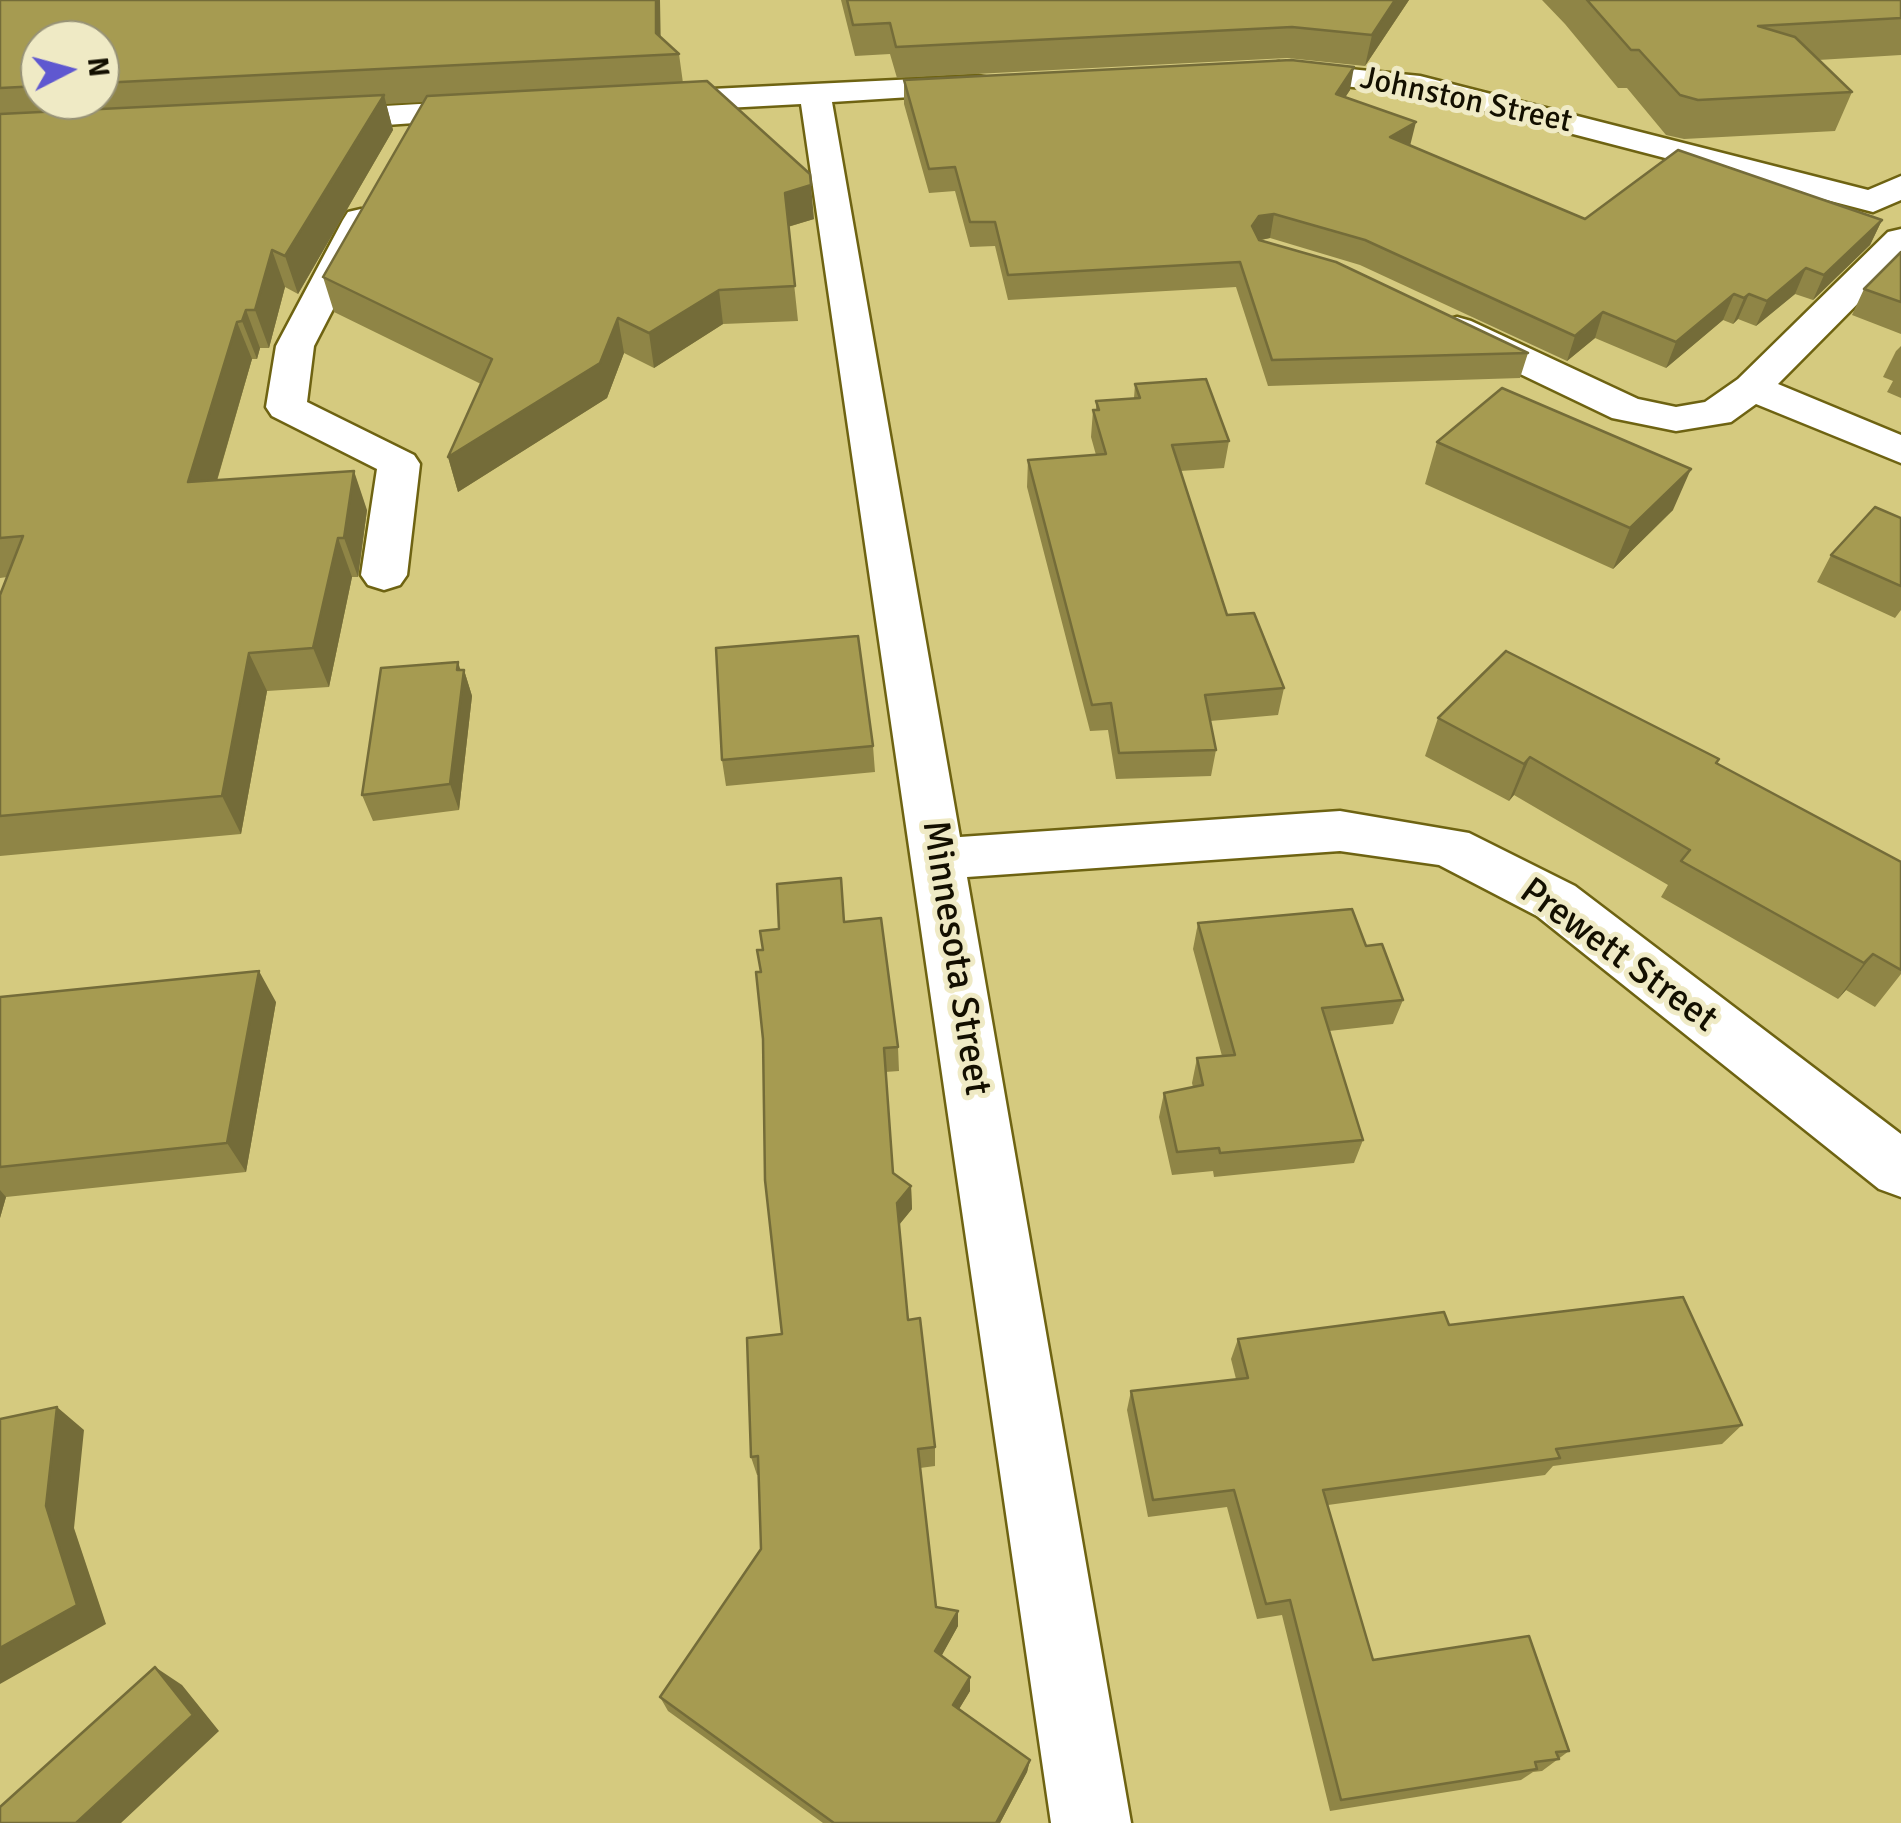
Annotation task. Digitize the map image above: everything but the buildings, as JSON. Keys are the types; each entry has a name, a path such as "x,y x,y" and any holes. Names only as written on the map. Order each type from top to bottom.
{"street":[{"name":"Johnston Street","path":"1253,71 1353,76 1420,85 1887,194"},
{"path":"619,104 1007,83"},
{"name":"Minnesota Street","path":"815,94 1092,1823"},
{"path":"285,122 414,130 521,109"},
{"path":"376,194 295,346 286,408 399,464 384,575"},
{"path":"1887,194 1901,231"},
{"path":"1415,309 1626,410 1676,419 1717,413 1752,388 1901,240"},
{"path":"1752,388 1901,450"},
{"name":"Prewett Street","path":"939,860 1340,832 1450,847 1556,902 1901,1170"}]}
